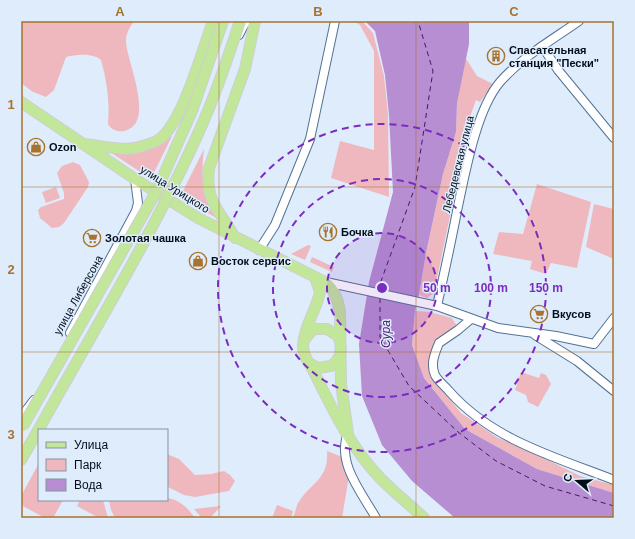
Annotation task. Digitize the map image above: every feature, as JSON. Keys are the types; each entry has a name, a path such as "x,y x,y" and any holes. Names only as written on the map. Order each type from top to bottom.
{"main road":[{"path":"83,144 123,149 144,145 160,139 172,126 183,105 213,21"},
{"path":"22,424 156,192 192,111 223,21"},
{"path":"39,429 162,210 202,126 223,72 240,21"},
{"path":"235,238 227,222 213,204 208,192 209,168 245,69 255,21"},
{"name":"улица Урицкого","path":"21,102 165,198 235,238 325,282"},
{"path":"315,277 320,292 308,321 303,352 308,363 315,372 334,412 356,448 381,479 424,518"},
{"path":"325,282 330,287 338,301 342,399 348,433"},
{"path":"304,341 309,332 313,329 322,328 335,333 338,336 341,346 339,357 331,366 318,368 308,363"},
{"path":"21,460 38,430"}],"street":[{"path":"165,198 246,21"},
{"path":"259,250 275,225 310,139 335,21"},
{"name":"Лебедевская улица","path":"437,306 467,167 484,108 499,83 532,52 579,21"},
{"path":"542,46 558,70 614,138"},
{"name":"улица Либерсона","path":"22,424 136,211 138,203 136,179"},
{"path":"325,282 437,306 498,328 556,336 594,344 614,318"},
{"path":"471,319 439,343 432,364 435,375 458,400 479,419 502,434 530,448 614,480"},
{"path":"533,334 577,361 614,391"},
{"path":"348,433 345,442 345,458 351,474 376,518"}],"green space":[{"path":"21,21 134,21 127,33 126,41 139,104 138,117 134,126 124,131 119,131 109,126 108,92 105,76 101,60 94,56 75,55 66,57 54,90 46,97 33,92 21,83"},
{"path":"354,21 362,21 373,33 384,76 388,114 389,197 331,178 340,141 374,150 374,51 360,25"},
{"path":"465,57 477,76 493,84 480,102 476,100 471,114 434,293 427,298 419,295 426,253 443,174 456,132 457,103"},
{"path":"172,136 151,179 107,150 142,152"},
{"path":"204,149 204,186 210,202 220,220 180,197"},
{"path":"73,162 80,165 89,182 88,187 64,223 59,227 52,228 40,218 38,210 41,207 64,199 64,193 57,173 62,166"},
{"path":"537,184 591,202 577,268 551,263 546,274 530,269 532,261 493,254 499,232 523,234"},
{"path":"56,187 60,198 46,203 42,192"},
{"path":"594,204 614,209 614,259 586,247"},
{"path":"308,245 311,246 305,260 291,254"},
{"path":"312,257 334,267 332,272 310,262"},
{"path":"415,311 430,312 452,318 457,326 437,340 431,351 429,364 433,378 461,413 498,438 524,448 580,476 614,485 614,493 537,469 465,429 424,378 412,345"},
{"path":"521,372 539,378 541,373 546,375 551,384 538,407 528,402 526,395 515,390"},
{"path":"327,451 345,458 350,470 342,518 293,518 298,503 322,475 327,461"},
{"path":"168,454 179,459 195,475 224,471 235,481 229,491 195,497 184,495 168,487"},
{"path":"38,465 38,501 62,501 53,518 45,518 21,505 21,496"},
{"path":"168,498 183,505 195,518 115,518 111,510 109,501 168,501"},
{"path":"80,501 103,501 108,518 99,518 77,506"},
{"path":"277,505 293,511 291,518 272,518"},
{"path":"221,506 210,518 202,518 194,509"}],"water":[{"name":"Сура","path":"365,21 469,21 469,44 457,103 456,132 443,174 415,311 412,345 424,378 465,429 537,469 614,493 614,518 455,518 412,481 382,445 362,396 359,344 369,282 393,192 389,115 385,75 375,31"}],"ferry route":[{"path":"380,291 380,284 415,187 433,71 418,21"},
{"path":"380,298 380,337 409,386 458,432 496,461 545,486 614,506"}],"place":[{"name":"Спасательная станция \"Пески\"","path":"496,56"},
{"name":"Ozon","path":"36,147"},
{"name":"Бочка","path":"328,232"},
{"name":"Золотая чашка","path":"92,238"},
{"name":"Восток сервис","path":"198,261"},
{"name":"Вкусов","path":"539,314"}]}
